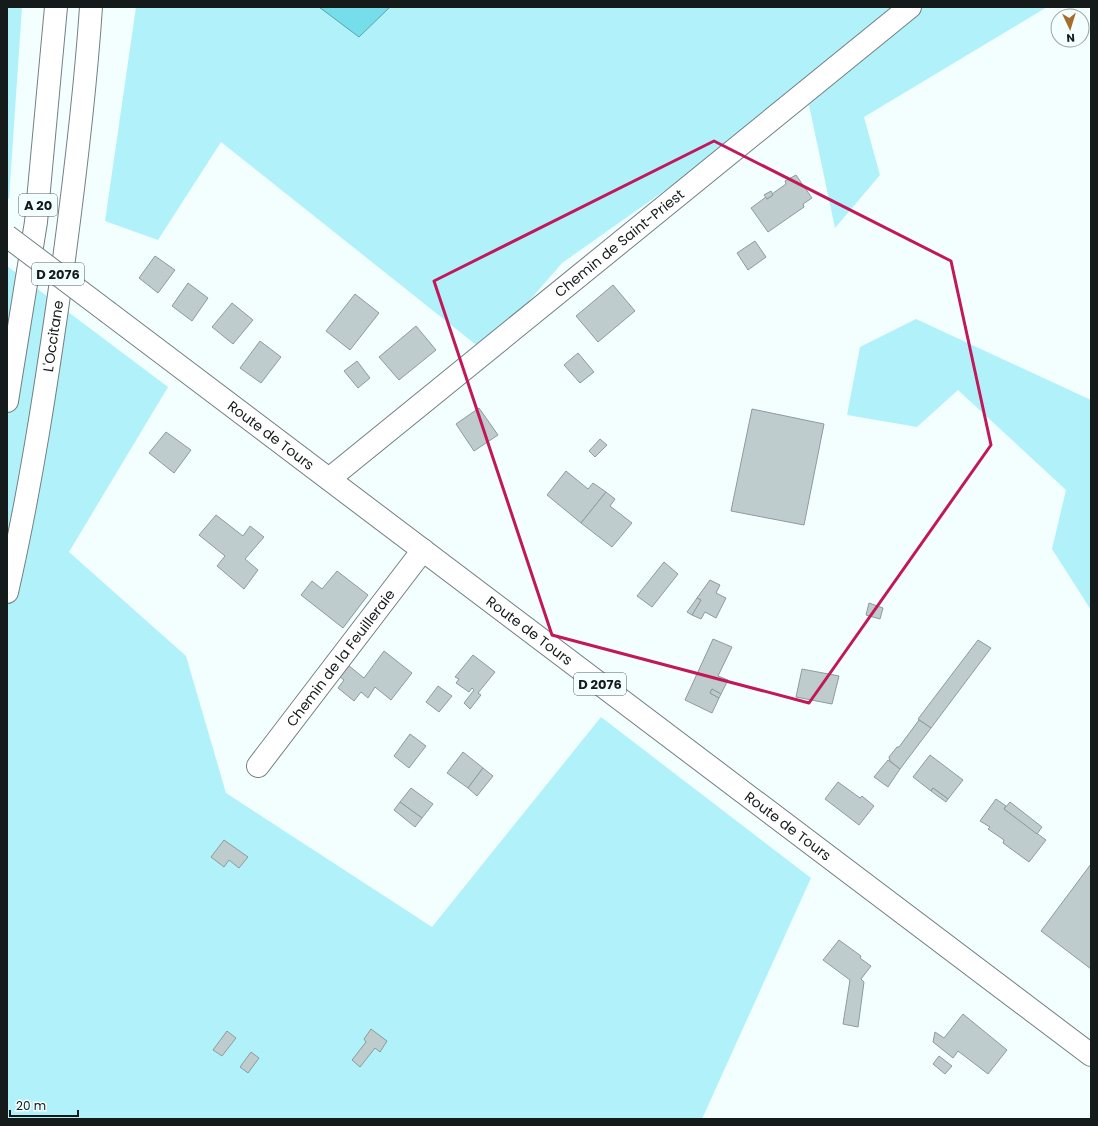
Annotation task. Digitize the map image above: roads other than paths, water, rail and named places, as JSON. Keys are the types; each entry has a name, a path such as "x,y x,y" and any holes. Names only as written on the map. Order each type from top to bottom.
{"main road":[{"name":"A 20","path":"7,401 36,222 56,7"},
{"name":"L'Occitane","path":"7,592 49,368 77,162 90,7"},
{"name":"Chemin de Saint-Priest","path":"328,479 910,7"},
{"name":"Route de Tours","path":"7,236 1091,1055"},
{"name":"Chemin de la Feuilleraie","path":"258,766 423,550"}]}
